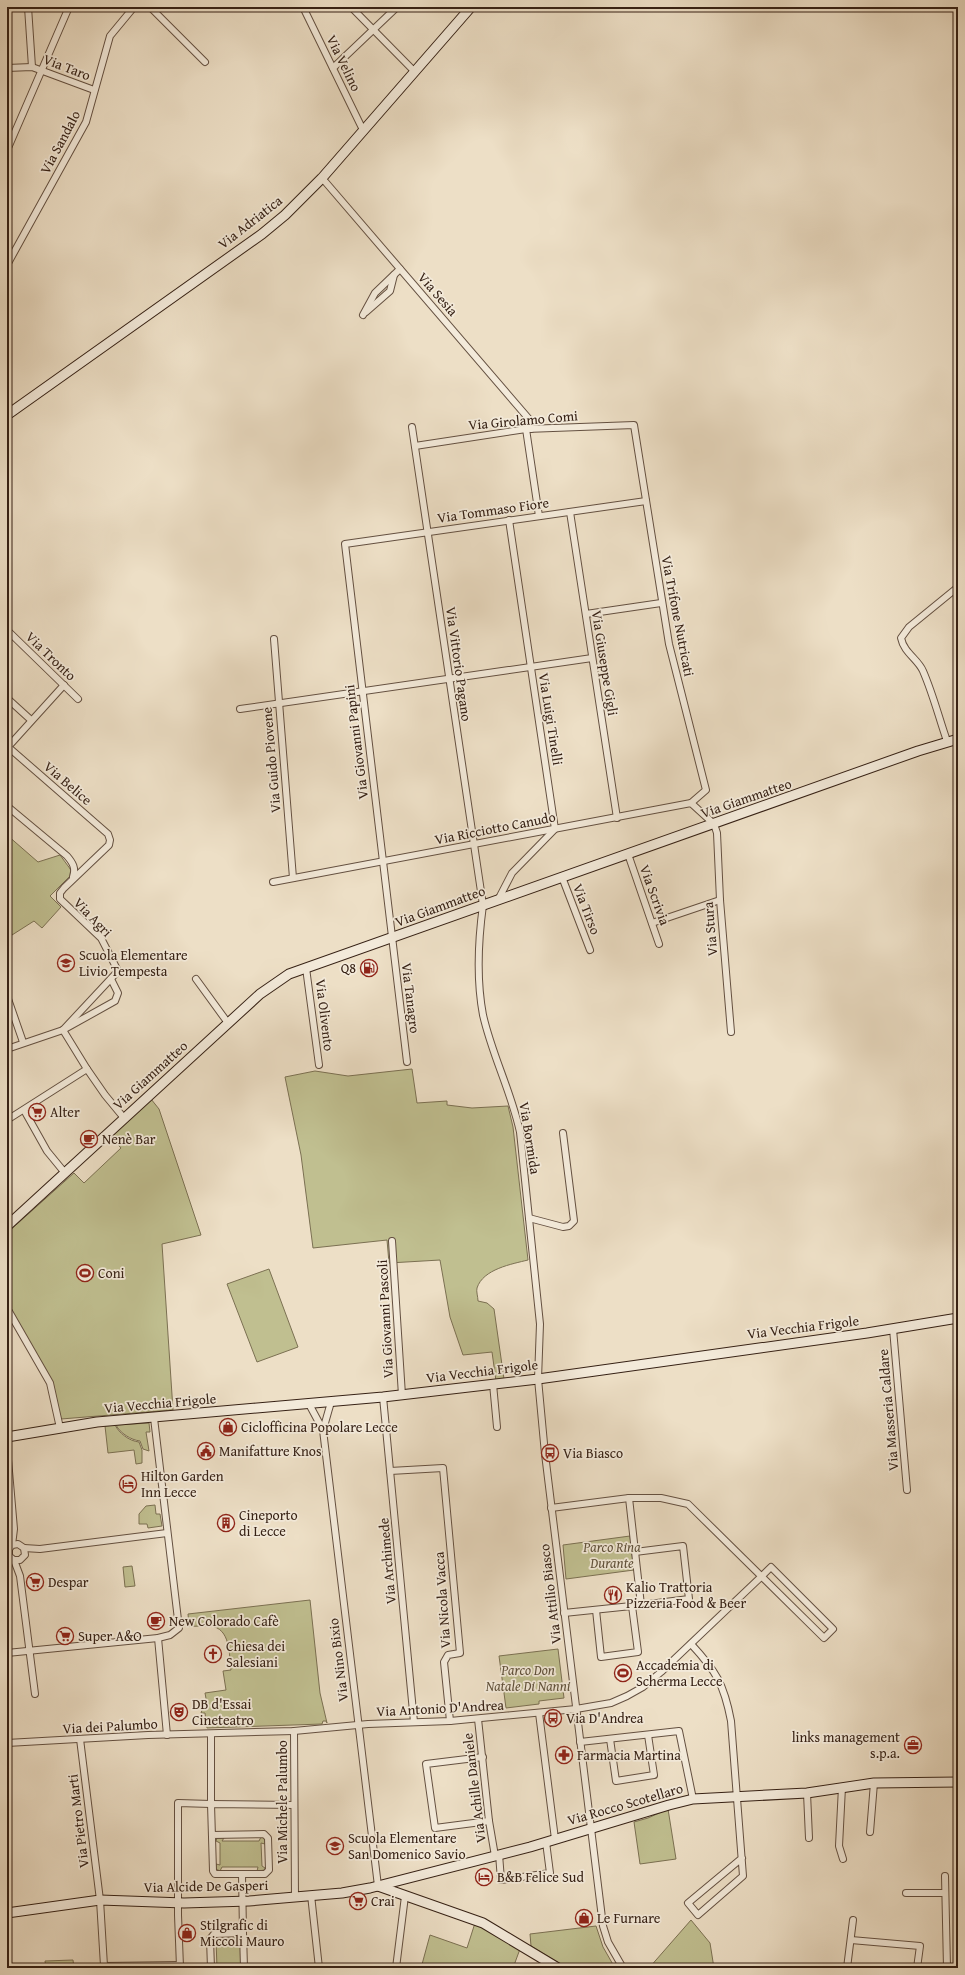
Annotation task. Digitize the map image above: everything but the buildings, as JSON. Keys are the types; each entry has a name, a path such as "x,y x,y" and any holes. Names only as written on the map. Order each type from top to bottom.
{"street":[{"path":"28,7 32,66"},
{"path":"8,148 70,7"},
{"name":"Via Sandalo","path":"7,265 86,122 110,36 134,7"},
{"path":"150,7 205,62"},
{"name":"Via Velino","path":"303,7 364,130"},
{"path":"351,7 415,72"},
{"path":"333,68 397,7"},
{"name":"Via Adriatica","path":"7,415 262,234 285,215 322,178 471,7"},
{"name":"Via Taro","path":"7,68 32,66 94,90"},
{"name":"Via Sesia","path":"322,178 529,419 528,429 539,516"},
{"path":"394,275 390,291 363,315 375,293 400,269"},
{"name":"Via Girolamo Comi","path":"415,446 528,429 634,425"},
{"name":"Via Trifone Nutricati","path":"634,425 661,603 669,644 706,790 691,802"},
{"name":"Via Vittorio Pagano","path":"412,427 483,905"},
{"name":"Via Tommaso Fiore","path":"344,544 646,501"},
{"name":"Via Giuseppe Gigli","path":"570,512 617,818"},
{"name":"Via Luigi Tinelli","path":"509,520 556,829"},
{"name":"Via Giovanni Papini","path":"344,544 392,938"},
{"path":"947,741 922,670 908,653 901,638 909,627 958,587"},
{"path":"586,614 661,603"},
{"name":"Via Tronto","path":"7,630 78,699"},
{"name":"Via Guido Piovene","path":"274,639 293,878"},
{"path":"240,709 592,658"},
{"path":"7,747 64,685"},
{"path":"9,700 31,720"},
{"name":"Via Giammatteo","path":"7,1226 228,1023 260,994 275,983 306,968 947,741 958,739"},
{"name":"Via Belice","path":"7,747 108,834 110,840"},
{"path":"691,802 714,824"},
{"name":"Via Ricciotto Canudo","path":"273,882 617,818 691,802"},
{"path":"7,806 67,856 75,871 73,879"},
{"name":"Via Stura","path":"714,824 717,833 720,900 731,1032"},
{"path":"498,900 512,873 556,829"},
{"name":"Via Agri","path":"7,1049 23,1042 33,1041 63,1030 115,1001 118,992 111,979 118,971 101,938 60,899 60,893 109,845 110,840"},
{"name":"Via Scrivia","path":"628,854 659,944"},
{"name":"Via Tirso","path":"562,877 590,950"},
{"path":"652,923 720,900"},
{"name":"Via Bormida","path":"483,905 479,937 479,989 484,1016 493,1048 516,1112 520,1132 540,1324 538,1379"},
{"name":"Via Tanagro","path":"392,938 407,1062"},
{"name":"Via Olivento","path":"306,968 319,1065"},
{"path":"111,979 63,1030 105,1095 124,1118"},
{"path":"196,979 228,1023"},
{"path":"7,996 23,1042"},
{"path":"7,1120 88,1069"},
{"path":"24,1110 47,1151 65,1173"},
{"path":"529,1218 563,1227 569,1226 574,1221 563,1134"},
{"name":"Via Giovanni Pascoli","path":"392,1241 402,1395"},
{"path":"7,1308 50,1383 60,1428"},
{"name":"Via Vecchia Frigole","path":"7,1436 97,1422 383,1397 538,1379 958,1318"},
{"name":"Via Masseria Caldare","path":"893,1328 907,1490"},
{"name":"Via Attilio Biasco","path":"538,1379 551,1508 603,1926 608,1942 623,1968"},
{"path":"493,1384 497,1427"},
{"name":"Via Archimede","path":"383,1397 414,1722"},
{"name":"Via Nino Bixio","path":"323,1430 331,1402"},
{"name":"Via Nino Bixio","path":"309,1404 323,1430 378,1886"},
{"path":"7,1653 158,1638 170,1635 179,1628 154,1418"},
{"path":"7,1448 14,1528 9,1549 11,1559 20,1576"},
{"name":"Via Nicola Vacca","path":"390,1471 443,1468 460,1653 452,1654 445,1659 444,1662 450,1721"},
{"path":"629,1498 641,1605"},
{"path":"551,1508 629,1498 660,1498 688,1504 824,1638 833,1629 771,1567 762,1576"},
{"path":"14,1528 22,1546 24,1557 20,1576 35,1694"},
{"path":"9,1549 22,1546 40,1549 167,1534"},
{"path":"564,1614 689,1599 683,1546 635,1552"},
{"path":"11,1559 24,1557 40,1549"},
{"name":"Via Antonio D'Andrea","path":"358,1725 478,1719 576,1709 610,1703 643,1687 691,1644 762,1576"},
{"path":"596,1610 602,1657 638,1652 632,1606"},
{"path":"158,1638 167,1736"},
{"path":"691,1644 713,1669 721,1682 727,1698 731,1721 736,1797 742,1858 743,1876 698,1915 688,1903 742,1858"},
{"path":"539,1713 555,1839"},
{"name":"Via Achille Daniele","path":"478,1719 489,1821 501,1880 550,1873 546,1842"},
{"name":"Via dei Palumbo","path":"7,1743 294,1731 358,1725"},
{"name":"Via Michele Palumbo","path":"294,1731 294,1897"},
{"path":"580,1742 679,1731 693,1799"},
{"path":"211,1735 211,1804 213,1810 212,1835 213,1871 215,1874 265,1874 268,1870 268,1838 264,1834 212,1835"},
{"path":"610,1739 616,1781 654,1775 648,1735"},
{"name":"Via Pietro Marti","path":"80,1739 100,1900 104,1966 180,1966"},
{"path":"483,1757 426,1764 435,1828 489,1821"},
{"name":"Via Rocco Scotellaro","path":"378,1886 530,1847 693,1799 807,1792 874,1783 958,1782"},
{"path":"870,1832 874,1783"},
{"path":"842,1787 839,1846 843,1859"},
{"path":"807,1792 809,1838"},
{"path":"180,1966 178,1903 178,1803 294,1805"},
{"path":"242,1874 244,1968"},
{"path":"945,1876 947,1968"},
{"path":"378,1886 483,1924 555,1967"},
{"name":"Via Alcide De Gasperi","path":"7,1913 100,1900 178,1903 242,1901 342,1893 378,1886"},
{"path":"906,1893 945,1893"},
{"path":"311,1895 319,1968"},
{"path":"396,1968 405,1896"},
{"path":"847,1968 853,1920"},
{"path":"211,1968 210,1938 214,1934 243,1933"},
{"path":"851,1940 920,1946 916,1968"}],"green space":[{"path":"7,835 38,862 60,855 71,870 70,876 50,896 61,907 42,928 34,921 12,935 7,919"},
{"path":"412,1069 417,1103 447,1101 447,1105 472,1108 508,1106 513,1127 528,1260 499,1268 485,1276 477,1289 478,1301 487,1303 494,1309 504,1379 496,1381 492,1352 463,1355 450,1317 440,1260 389,1263 387,1240 313,1248 301,1155 285,1077 315,1071 348,1076"},
{"name":"Coni","path":"151,1099 159,1109 201,1235 162,1244 173,1410 61,1419 50,1379 7,1303 7,1233 74,1173 84,1183 121,1148 111,1137"},
{"path":"269,1269 298,1347 257,1362 227,1284"},
{"path":"149,1423 150,1432 146,1432 149,1451 143,1449 140,1441 126,1436 116,1425"},
{"path":"115,1425 125,1436 139,1442 142,1450 142,1463 136,1464 134,1450 108,1453 105,1426"},
{"path":"155,1505 156,1514 160,1514 162,1526 148,1528 147,1524 139,1524 139,1514 146,1506"},
{"name":"Parco Rina Durante","path":"630,1536 634,1570 566,1579 563,1545"},
{"path":"132,1566 135,1586 125,1587 123,1567"},
{"path":"310,1600 320,1693 327,1723 326,1721 323,1721 322,1724 207,1728 205,1713 201,1713 204,1705 207,1704 205,1693 226,1690 223,1671 231,1670 228,1643 222,1632 217,1628 210,1626 189,1626 188,1614"},
{"name":"Parco Don Natale Di Nanni","path":"558,1649 564,1698 539,1701 539,1704 506,1708 499,1656"},
{"path":"668,1809 676,1859 640,1864 634,1822 648,1818"},
{"path":"261,1837 265,1838 265,1844 261,1843 262,1866 265,1870 257,1871 258,1867 222,1867 220,1871 216,1869 216,1864 220,1865 220,1843 216,1841 217,1838 224,1838 222,1841 259,1841"},
{"path":"691,1920 710,1943 714,1968 649,1968"},
{"path":"475,1923 520,1949 513,1968 421,1968 430,1935 467,1948"},
{"path":"596,1926 603,1947 615,1968 567,1968 531,1946 530,1934"},
{"path":"218,1938 240,1938 242,1968 217,1968 216,1940"},
{"path":"73,1960 74,1968 46,1968 45,1961"}],"place":[{"name":"Scuola Elementare Livio Tempesta","path":"66,963"},
{"name":"Q8","path":"369,968"},
{"name":"Alter","path":"37,1112"},
{"name":"Nenè Bar","path":"89,1139"},
{"name":"Coni","path":"85,1273"},
{"name":"Ciclofficina Popolare Lecce","path":"228,1427"},
{"name":"Manifatture Knos","path":"206,1451"},
{"name":"Via Biasco","path":"550,1453"},
{"name":"Hilton Garden Inn Lecce","path":"128,1484"},
{"name":"Cineporto di Lecce","path":"226,1523"},
{"name":"Despar","path":"35,1582"},
{"name":"Kalio Trattoria Pizzeria Food & Beer","path":"613,1595"},
{"name":"New Colorado Cafè","path":"156,1621"},
{"name":"Super A&O","path":"65,1636"},
{"name":"Chiesa dei Salesiani","path":"213,1654"},
{"name":"Accademia di Scherma Lecce","path":"623,1673"},
{"name":"DB d'Essai Cineteatro","path":"179,1712"},
{"name":"Via D'Andrea","path":"553,1718"},
{"name":"links management s.p.a.","path":"913,1745"},
{"name":"Farmacia Martina","path":"564,1755"},
{"name":"Scuola Elementare San Domenico Savio","path":"335,1846"},
{"name":"B&B Felice Sud","path":"484,1877"},
{"name":"Crai","path":"358,1901"},
{"name":"Le Furnare","path":"584,1918"},
{"name":"Stilgrafic di Miccoli Mauro","path":"187,1933"}]}
